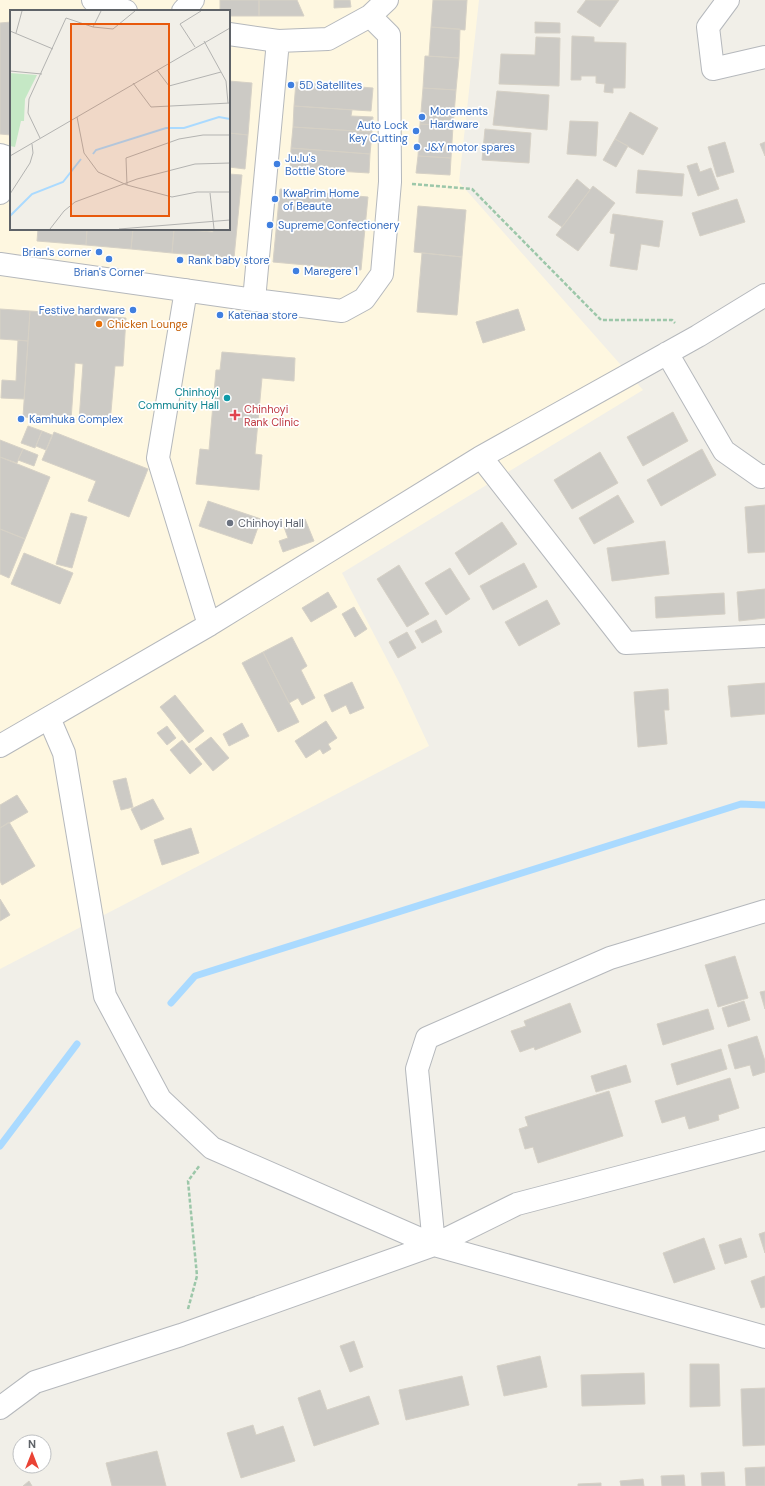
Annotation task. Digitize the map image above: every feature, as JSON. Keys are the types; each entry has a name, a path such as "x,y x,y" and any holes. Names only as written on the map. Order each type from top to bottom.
{"street":[{"path":"93,0 123,10"},
{"path":"185,10 193,0"},
{"path":"230,34 278,41 328,39 370,16 387,0"},
{"path":"728,0 708,27 713,69 765,57"},
{"path":"0,264 342,311 364,299 382,274 390,182 389,35 370,16"},
{"path":"254,300 278,41"},
{"path":"0,155 6,157 0,193"},
{"path":"186,290 158,458 210,625"},
{"path":"0,746 210,625 481,456 698,336 765,295"},
{"path":"667,353 724,451 761,476 765,476"},
{"path":"481,456 626,643 765,636"},
{"path":"49,718 64,753 105,996 160,1099 212,1148 434,1245 765,1337"},
{"path":"434,1245 417,1069 427,1038 610,958 765,911"},
{"path":"0,1408 35,1382 181,1335 434,1245 517,1204 765,1139"}],"path":[{"path":"390,182 472,189 601,320 672,320 698,336"},
{"path":"181,1335 197,1276 188,1181 212,1148"}],"shaded area":[{"path":"0,0 479,0 459,182 643,390 342,573 401,686 429,746 0,969"}],"building":[{"path":"220,0 259,0 259,16 230,16 230,10 220,10"},
{"path":"259,0 297,0 304,16 259,16"},
{"path":"334,0 350,0 351,7 334,8"},
{"path":"433,0 467,0 465,30 431,27"},
{"path":"586,0 619,0 600,27 577,12"},
{"path":"10,22 10,135 0,134 0,23"},
{"path":"535,22 560,23 560,33 535,33"},
{"path":"431,27 460,29 459,58 429,56"},
{"path":"572,36 594,37 594,42 626,43 625,88 613,88 613,93 604,92 605,84 596,83 596,76 581,76 581,80 571,80"},
{"path":"536,37 560,38 559,86 499,84 501,54 535,55"},
{"path":"425,56 459,58 456,90 423,88"},
{"path":"230,81 252,83 248,135 230,133"},
{"path":"296,82 373,88 371,111 294,106"},
{"path":"423,88 456,90 453,126 420,124"},
{"path":"497,91 549,95 547,130 493,125"},
{"path":"294,106 352,110 351,116 373,117 372,132 293,127"},
{"path":"630,112 658,128 643,155 615,139"},
{"path":"570,121 598,122 596,156 567,154"},
{"path":"420,124 453,126 451,158 418,156"},
{"path":"293,127 372,132 370,154 291,148"},
{"path":"485,129 531,133 529,163 482,160"},
{"path":"230,133 248,135 245,169 230,167"},
{"path":"615,139 628,146 616,167 603,160"},
{"path":"725,142 734,172 717,177 708,147"},
{"path":"765,142 765,156 760,144"},
{"path":"291,148 370,154 369,173 290,168"},
{"path":"418,156 451,158 450,175 416,173"},
{"path":"697,163 700,172 711,168 719,189 698,196 687,166"},
{"path":"638,170 684,174 682,196 636,193"},
{"path":"230,174 242,175 234,258 172,253 174,230 213,232 213,230 230,230"},
{"path":"577,179 590,190 562,227 548,217"},
{"path":"593,186 615,203 578,251 556,235"},
{"path":"280,189 368,197 361,270 273,262"},
{"path":"737,199 745,222 700,236 692,213"},
{"path":"418,206 466,210 462,257 414,252"},
{"path":"613,214 663,221 659,247 641,244 637,270 610,266 615,234 610,233"},
{"path":"38,230 87,230 86,245 37,241"},
{"path":"87,230 133,230 131,249 86,245"},
{"path":"133,230 174,230 172,253 131,249"},
{"path":"422,253 462,257 457,315 417,312"},
{"path":"0,309 30,311 28,341 0,339"},
{"path":"518,309 525,330 483,343 476,322"},
{"path":"30,311 126,318 123,366 115,366 110,423 79,421 83,364 75,363 71,420 23,417"},
{"path":"18,340 28,341 24,399 1,398 2,380 16,381"},
{"name":"Chinhoyi Rank Clinic","path":"222,352 295,358 294,381 262,378 255,454 262,455 259,490 196,484 200,449 209,450 216,370 220,370"},
{"path":"673,412 688,441 643,466 627,437"},
{"path":"28,426 42,431 35,448 21,443"},
{"path":"42,431 52,435 46,450 36,446"},
{"path":"54,432 148,469 129,517 88,501 96,481 42,460"},
{"path":"0,440 23,449 17,463 0,457"},
{"path":"23,449 38,455 34,466 18,460"},
{"path":"702,449 716,475 661,506 647,480"},
{"path":"600,452 618,483 572,509 554,480"},
{"path":"0,457 50,477 25,539 0,529"},
{"path":"618,495 634,522 594,544 579,518"},
{"name":"Chinhoyi Hall","path":"208,501 261,519 252,544 199,526"},
{"path":"765,505 765,552 748,553 745,507"},
{"path":"71,513 87,517 72,568 56,564"},
{"path":"305,519 314,541 283,552 279,541 288,538 284,527"},
{"path":"502,522 517,544 469,575 455,553"},
{"path":"0,529 25,539 9,578 0,574"},
{"path":"665,541 669,574 612,581 607,548"},
{"path":"24,553 73,573 60,604 11,584"},
{"path":"524,563 537,587 493,610 480,586"},
{"path":"399,565 429,614 407,627 377,579"},
{"path":"450,568 470,599 446,615 425,583"},
{"path":"765,589 765,618 739,621 737,592"},
{"path":"328,592 337,607 311,622 302,608"},
{"path":"724,593 725,614 656,618 655,597"},
{"path":"547,600 560,624 519,646 505,622"},
{"path":"354,607 367,629 355,637 342,614"},
{"path":"436,620 442,632 422,643 415,631"},
{"path":"407,632 416,648 398,658 389,642"},
{"path":"292,637 307,666 301,670 315,698 302,705 298,698 289,703 263,652"},
{"path":"263,652 299,722 278,732 242,663"},
{"path":"352,682 364,708 350,714 346,705 332,712 324,695"},
{"path":"765,683 765,714 731,717 728,686"},
{"path":"668,689 669,710 664,710 667,744 638,747 634,692"},
{"path":"175,695 204,731 189,743 160,707"},
{"path":"326,721 337,738 328,744 331,749 323,754 320,749 306,758 295,741"},
{"path":"242,723 249,736 229,746 223,734"},
{"path":"167,726 176,738 167,745 157,733"},
{"path":"211,737 229,758 213,771 195,749"},
{"path":"182,740 202,764 190,774 170,750"},
{"path":"126,778 133,807 121,810 113,781"},
{"path":"17,795 28,812 0,828 0,805"},
{"path":"153,799 164,819 141,830 131,809"},
{"path":"9,822 35,866 2,885 0,881 0,828"},
{"path":"191,828 199,853 162,865 154,840"},
{"path":"0,899 10,915 0,921"},
{"path":"735,956 748,998 718,1007 705,965"},
{"path":"765,991 765,1009 760,992"},
{"path":"744,1001 750,1020 728,1027 722,1008"},
{"path":"570,1003 581,1032 535,1050 534,1047 520,1052 511,1031 526,1026 524,1021"},
{"path":"708,1009 714,1029 663,1045 657,1024"},
{"path":"757,1036 765,1061 765,1072 753,1076 750,1065 735,1069 728,1045"},
{"path":"721,1049 727,1069 677,1085 671,1064"},
{"path":"626,1065 631,1082 596,1092 591,1076"},
{"path":"730,1078 739,1108 718,1115 719,1120 689,1129 685,1116 662,1123 655,1101"},
{"path":"609,1091 623,1136 538,1163 533,1147 525,1149 519,1129 528,1126 525,1117"},
{"path":"765,1232 765,1253 759,1234"},
{"path":"704,1238 715,1269 674,1283 663,1253"},
{"path":"741,1238 747,1257 725,1264 719,1245"},
{"path":"765,1276 765,1307 761,1308 751,1281"},
{"path":"354,1341 363,1367 350,1372 340,1346"},
{"path":"540,1356 547,1387 504,1396 497,1366"},
{"path":"690,1364 719,1364 720,1406 690,1407"},
{"path":"644,1373 645,1404 582,1406 581,1375"},
{"path":"462,1376 469,1405 406,1420 399,1390"},
{"path":"765,1388 765,1445 743,1446 741,1389"},
{"path":"320,1390 327,1410 369,1396 379,1424 314,1446 298,1398"},
{"path":"253,1425 256,1435 283,1426 295,1461 241,1478 227,1433"},
{"path":"157,1451 166,1486 112,1486 106,1463"},
{"path":"765,1467 765,1486 746,1486 745,1468"},
{"path":"724,1472 725,1486 702,1486 701,1473"},
{"path":"684,1475 685,1486 662,1486 661,1476"},
{"path":"643,1479 644,1486 621,1486 620,1481"},
{"path":"29,1481 32,1486 23,1486"},
{"path":"601,1483 601,1486 578,1486 578,1484"}],"waterway":[{"path":"171,1003 195,976 741,804 765,805"},
{"path":"0,1146 77,1044"}],"place":[{"name":"5D Satellites","path":"291,85"},
{"name":"Morements Hardware","path":"422,117"},
{"name":"Auto Lock Key Cutting","path":"416,131"},
{"name":"J&Y motor spares","path":"417,147"},
{"name":"JuJu's Bottle Store","path":"277,164"},
{"name":"KwaPrim Home of Beaute","path":"275,199"},
{"name":"Supreme Confectionery","path":"270,225"},
{"name":"Brian's corner","path":"99,252"},
{"name":"Brian's Corner","path":"109,259"},
{"name":"Rank baby store","path":"180,260"},
{"name":"Maregere 1","path":"296,271"},
{"name":"Festive hardware","path":"133,310"},
{"name":"Katenaa store","path":"220,315"},
{"name":"Chicken Lounge","path":"99,324"},
{"name":"Chinhoyi Community Hall","path":"227,398"},
{"name":"Chinhoyi Rank Clinic","path":"235,415"},
{"name":"Kamhuka Complex","path":"21,419"},
{"name":"Chinhoyi Hall","path":"230,523"}]}
